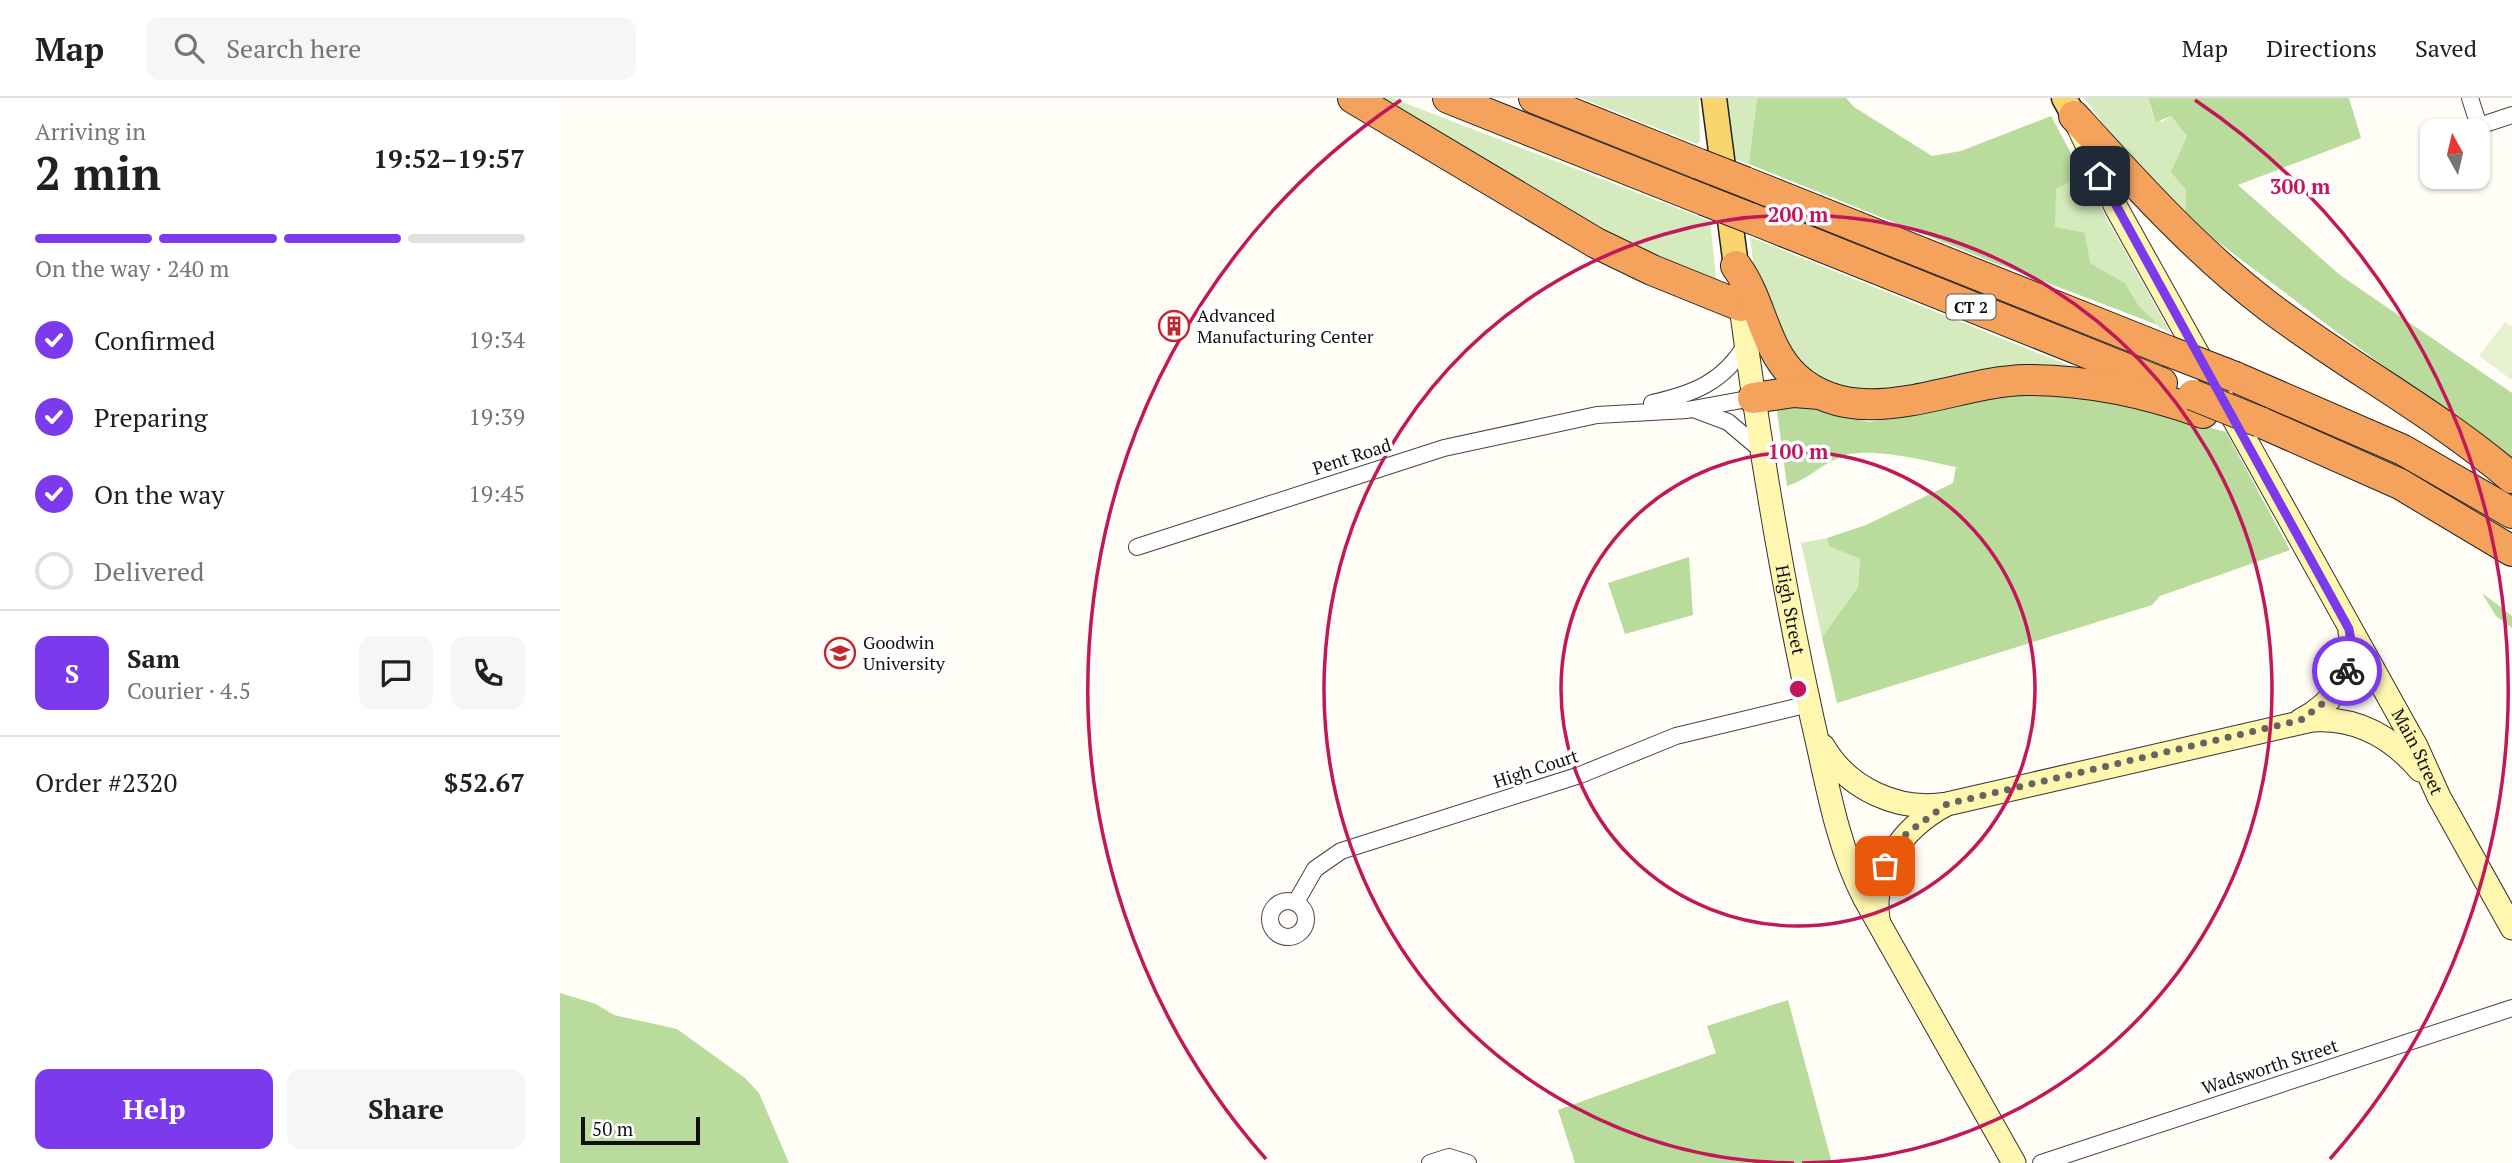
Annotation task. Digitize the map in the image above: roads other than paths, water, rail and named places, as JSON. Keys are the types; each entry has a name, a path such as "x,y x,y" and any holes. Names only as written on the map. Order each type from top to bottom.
{"highway":[{"path":"1353,98 1596,243 1652,271 1741,306"},
{"name":"CT 2","path":"1448,98 1750,218 2198,404 2270,428 2421,495 2512,551"},
{"name":"CT 2","path":"1534,98 2235,377 2403,450 2512,513"},
{"path":"2069,107 2181,230 2240,283 2313,338 2452,431 2512,478"},
{"path":"1736,266 1752,293 1767,337 1778,358 1798,380 1820,394"},
{"path":"1753,398 1794,392 1820,394 1848,402 1878,404 1998,383 2043,380 2127,390 2198,404"}],"main road":[{"name":"High Street","path":"1714,98 1760,449 1776,546 1809,704 1847,857 1857,884 2014,1163"},
{"name":"Main Street","path":"2069,107 2108,193 2416,746 2439,797 2512,928"},
{"path":"2301,720 2327,702 2343,680 2352,653 2348,628"},
{"path":"1815,730 1838,766 1869,791 1910,804 1947,804 2301,720 2342,721 2376,733 2403,752 2439,797"},
{"path":"1879,922 1878,891 1885,866 1897,845 1919,822 1947,804"}],"street":[{"path":"2470,98 2479,126 2512,116"},
{"name":"Pent Road","path":"1137,547 1422,455 1699,391 1730,367 1746,344"},
{"name":"Pent Road","path":"1686,410 1753,398"},
{"name":"Pent Road","path":"1584,417 1648,410 1701,411 1728,422 1760,449"},
{"name":"High Court","path":"1296,902 1315,869 1341,851 1580,775 1676,736 1809,704"},
{"name":"Wadsworth Street","path":"2041,1163 2512,1008"},
{"path":"1430,1163 1447,1157 1468,1163"}],"place":[{"name":"Advanced Manufacturing Center","path":"1174,326"},
{"name":"Goodwin University","path":"840,653"}]}
